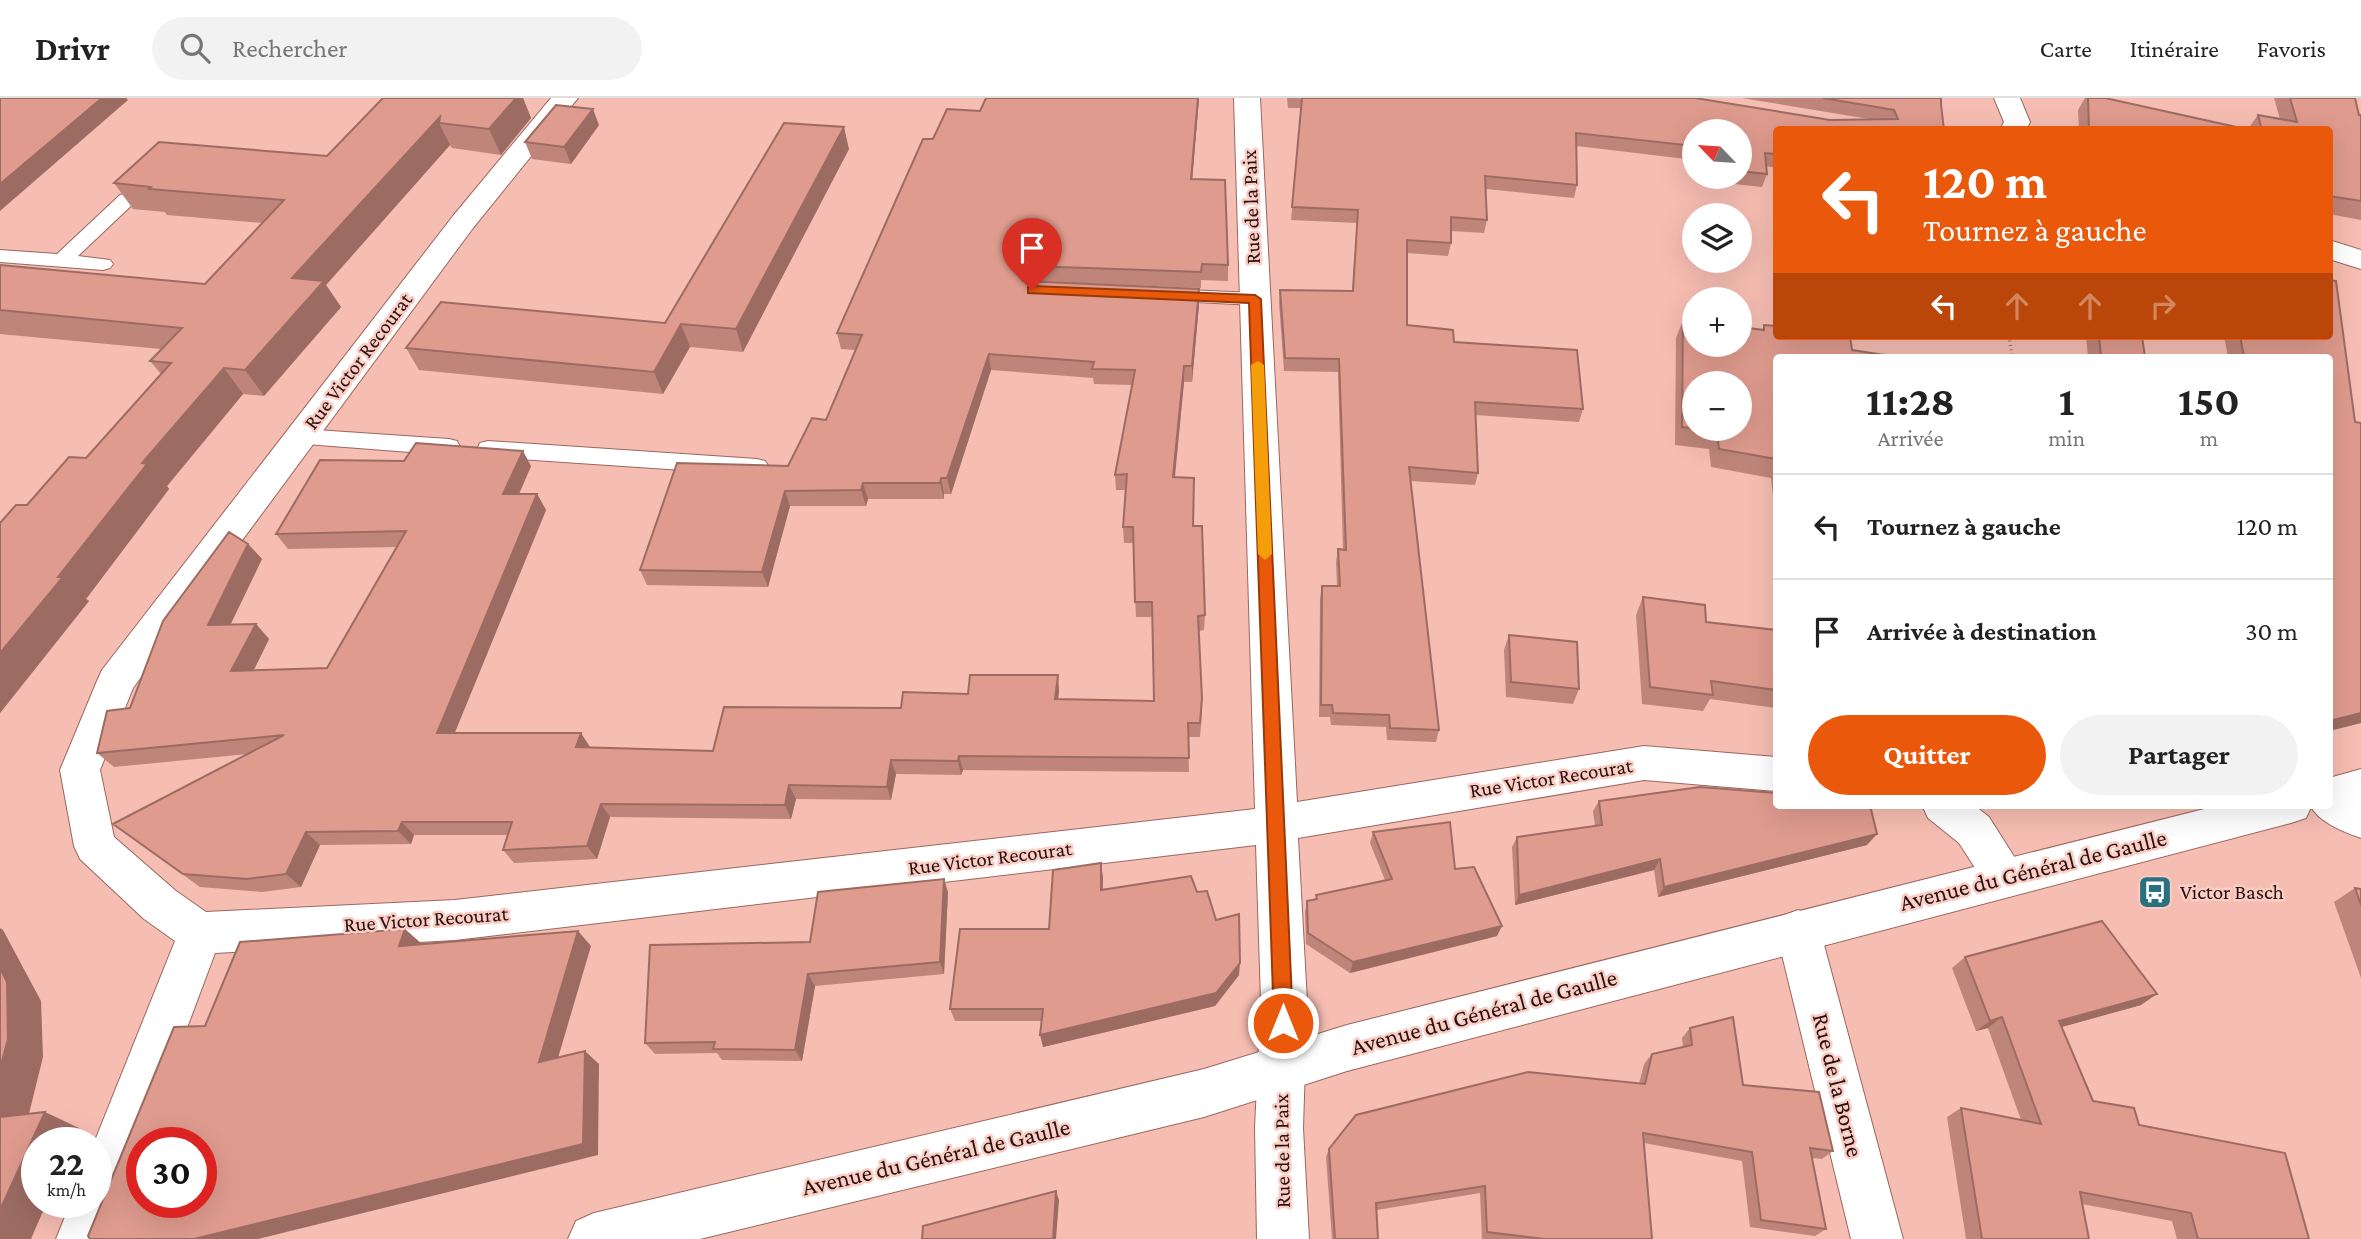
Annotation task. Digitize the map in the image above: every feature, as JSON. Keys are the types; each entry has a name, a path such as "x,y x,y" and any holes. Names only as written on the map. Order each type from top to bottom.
{"street":[{"name":"Rue Victor Recourat","path":"565,98 463,222 116,681 80,770 95,846 160,905 200,933 455,920 1275,825 1644,762 1773,774"},
{"name":"Rue de la Paix","path":"1247,98 1284,1002 1279,1128 1283,1239"},
{"path":"2007,98 2017,122 2015,126"},
{"path":"2333,250 2361,260"},
{"path":"2333,797 2361,788"},
{"path":"2333,801 2361,820"},
{"path":"1948,809 1974,830 2005,877"},
{"name":"Avenue du Général de Gaulle","path":"594,1239 1204,1093 1347,1048 2275,809"},
{"name":"Rue de la Borne","path":"1798,930 1877,1239"},
{"path":"112,1161 200,933"},
{"path":"82,1239 90,1218"}],"lane":[{"path":"61,261 127,199"},
{"path":"0,256 103,264"},
{"path":"1143,294 1255,299"},
{"path":"301,437 765,467"}],"building":[{"path":"0,98 102,98 0,184"},
{"path":"383,98 516,98 489,129 439,123 440,117 292,278 324,281 245,370 224,368 142,463 147,464 58,577 63,577 0,653 0,523 16,505 27,505 69,457 86,458 171,363 150,361 182,328 0,310 0,265 205,284 284,200 149,189 151,187 114,183 159,142 327,156"},
{"path":"986,98 1198,98 1191,179 1225,180 1228,265 1202,264 1201,272 1030,266 1022,268 1017,274 1023,281 1199,289 1192,366 1184,366 1173,477 1194,478 1193,526 1202,526 1205,615 1198,616 1202,698 1200,723 1188,723 1189,758 959,756 958,761 891,760 887,787 789,785 785,805 601,804 587,846 503,850 512,822 402,822 398,831 306,832 286,874 247,879 183,874 113,824 284,735 97,753 107,711 130,708 163,621 229,532 248,544 208,625 256,624 231,671 327,668 406,531 276,534 320,460 404,461 416,443 523,451 503,494 537,494 437,733 581,733 576,747 713,751 724,707 901,708 903,692 968,694 970,675 1058,675 1055,699 1154,701 1152,602 1135,602 1133,527 1123,527 1127,474 1115,475 1135,370 1092,369 1094,362 989,354 947,478 941,478 940,483 863,483 861,490 785,491 762,572 640,570 677,463 788,466 812,418 826,420 862,335 837,333 923,139 933,139 947,109 980,111"},
{"path":"1302,98 1695,98 1830,120 1898,119 1894,110 1823,98 1941,98 1944,126 1773,126 1773,154 1765,153 1767,174 1752,172 1752,119 1682,119 1682,145 1576,133 1577,185 1485,176 1487,220 1451,217 1451,243 1407,240 1407,325 1453,330 1454,342 1577,350 1583,409 1475,402 1478,473 1409,467 1439,730 1390,728 1389,715 1333,713 1332,705 1321,705 1322,586 1340,586 1338,549 1346,550 1339,359 1285,358 1280,290 1353,291 1358,210 1292,207"},
{"path":"2088,98 2105,98 2232,126 2089,126"},
{"path":"2290,98 2355,98 2361,115 2361,201 2333,197 2333,126 2261,126 2258,115 2297,122"},
{"path":"556,105 593,109 564,147 525,142"},
{"path":"784,123 844,127 736,329 681,324 654,372 406,348 441,302 665,323"},
{"path":"2333,281 2336,281 2355,422 2361,423 2361,713 2333,720 2333,354 2243,354 2241,340 2333,340"},
{"path":"1764,325 1773,326 1773,340 1851,340 1852,350 1878,354 1773,354 1773,458 1719,449 1718,441 1752,441 1752,371 1683,371 1683,357 1752,357 1752,328 1764,330"},
{"path":"2099,340 2143,340 2145,354 2101,354"},
{"path":"1643,597 1705,605 1706,622 1773,630 1773,690 1711,681 1713,695 1650,687"},
{"path":"1509,635 1577,642 1579,689 1511,682"},
{"path":"1700,787 1773,793 1773,809 1871,809 1877,834 1664,887 1660,859 1519,895 1517,837 1602,825 1599,801"},
{"path":"1450,822 1455,869 1474,867 1502,926 1353,962 1308,933 1307,901 1317,899 1316,895 1392,879 1373,832"},
{"path":"1101,863 1101,890 1191,876 1197,892 1207,891 1216,920 1239,914 1240,963 1216,993 1040,1035 1043,1009 950,1009 960,929 1049,929 1053,870"},
{"path":"944,879 940,962 808,974 795,1050 713,1049 715,1042 645,1043 650,945 810,942 818,892"},
{"path":"2355,888 2361,889 2361,905"},
{"path":"2102,921 2157,994 2059,1021 2093,1101 2134,1108 2139,1125 2285,1153 2309,1239 2198,1239 2191,1213 2080,1192 2089,1239 1982,1239 1961,1108 2041,1124 2002,1017 1990,1021 1965,957"},
{"path":"405,929 399,946 578,931 539,1062 585,1051 583,1144 194,1239 90,1239 88,1236 95,1218 112,1218 112,1178 126,1144 126,1218 217,1218 217,1127 133,1127 174,1027 205,1026 240,942"},
{"path":"0,968 7,982 8,1039 0,1069"},
{"path":"1733,1017 1743,1085 1819,1092 1833,1151 1810,1148 1826,1229 1761,1220 1752,1152 1643,1133 1652,1239 1544,1239 1487,1232 1485,1186 1376,1203 1378,1239 1335,1239 1329,1149 1356,1115 1528,1072 1645,1084 1652,1054 1692,1045 1690,1028"},
{"path":"45,1112 38,1127 21,1127 21,1164 0,1210 0,1117"},
{"path":"1056,1191 1053,1239 922,1239 923,1226"}],"slow traffic":[{"path":"1258,365 1265,554"}],"place":[{"name":"Victor Basch","path":"2155,892"}],"route":[{"path":"1032,290 1255,299 1283,1023"}]}
